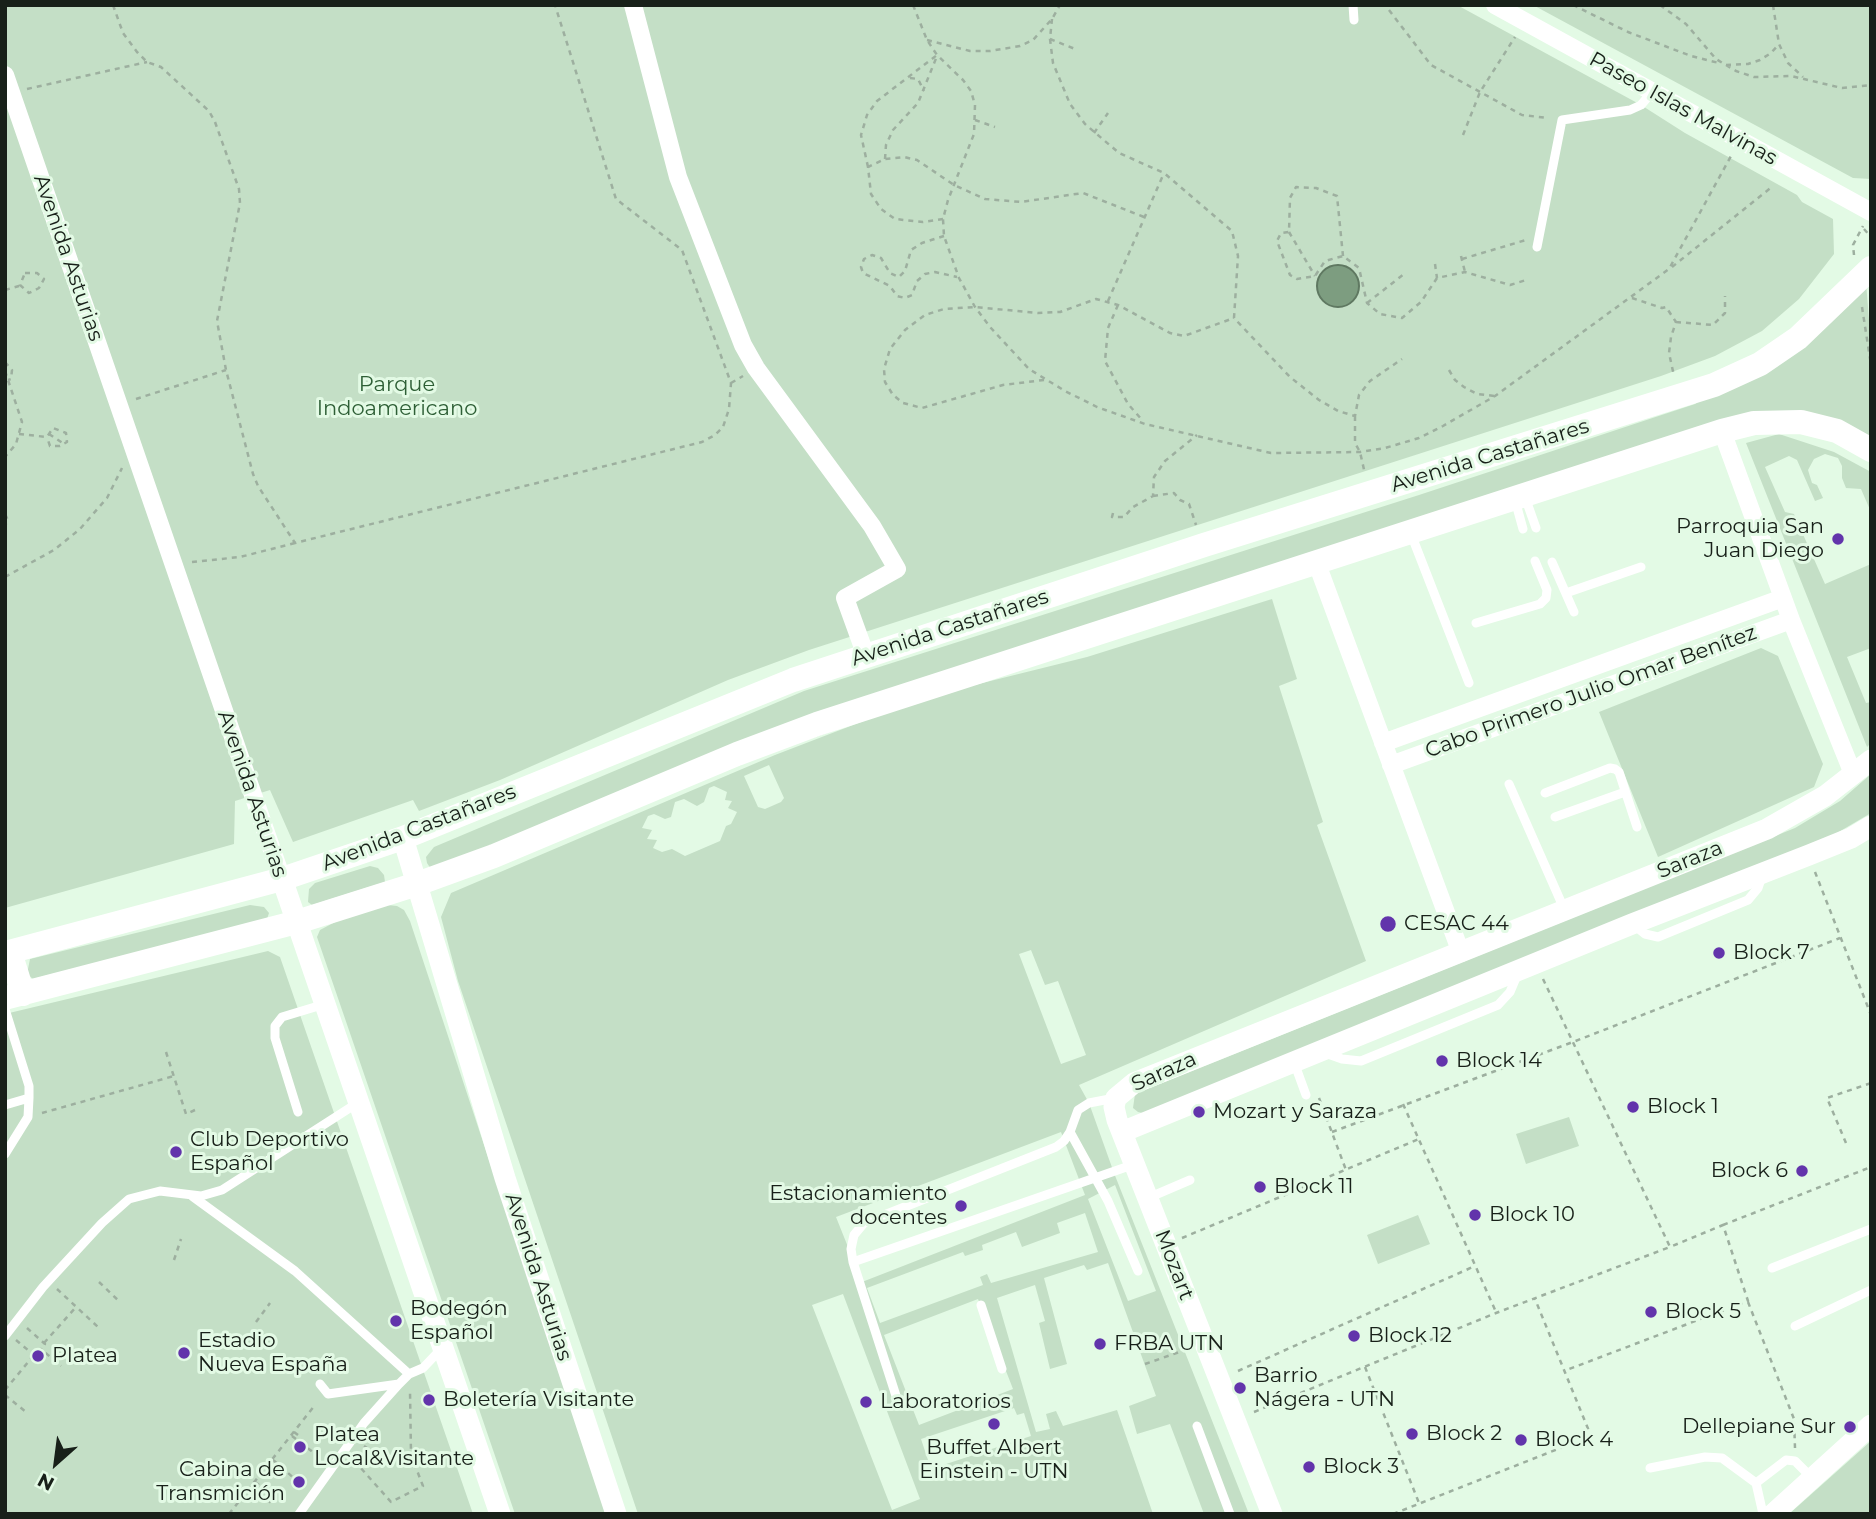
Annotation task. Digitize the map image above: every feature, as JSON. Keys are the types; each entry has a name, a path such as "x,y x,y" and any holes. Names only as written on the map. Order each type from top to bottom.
{"main road":[{"name":"Avenida Castañares","path":"8,952 282,879 403,838 793,680 1203,545 1680,397 1760,364 1798,338 1871,268"},
{"path":"8,952 11,1000 297,922 495,856 737,754 817,724 1722,431 1754,423 1801,422 1837,431 1871,450"}],"street":[{"path":"633,5 678,177 743,345 756,368 872,526 897,569 845,598 866,656"},
{"name":"Paseo Islas Malvinas","path":"1495,5 1652,92 1866,220"},
{"name":"Avenida Asturias","path":"5,75 327,1004 500,1514"},
{"path":"1722,431 1791,620 1853,774"},
{"path":"1316,561 1461,953"},
{"name":"Cabo Primero Julio Omar Benítez","path":"1384,743 1783,598"},
{"name":"Cabo Primero Julio Omar Benítez","path":"1391,765 1791,620"},
{"name":"Saraza","path":"1871,760 1825,796 1779,823 1652,871 1565,911 1134,1083 1116,1098 1114,1107 1122,1132 1809,855 1871,826"},
{"name":"Avenida Asturias","path":"403,838 501,1165 616,1514"},
{"name":"Mozart","path":"1122,1132 1272,1514"},
{"path":"1773,1514 1871,1425"}],"lane":[{"path":"1353,5 1354,20"},
{"path":"1537,247 1562,120 1630,110 1641,105 1652,92"},
{"path":"1519,496 1536,528"},
{"path":"1519,496 1523,529"},
{"path":"1410,531 1469,683"},
{"path":"1476,623 1540,604 1546,598 1547,590 1535,561"},
{"path":"1552,562 1574,612"},
{"path":"1566,593 1642,567"},
{"path":"1545,793 1610,768 1619,772 1637,827"},
{"path":"1509,785 1565,911"},
{"path":"1555,817 1625,792"},
{"path":"5,1154 28,1117 29,1098 29,1086 11,1000"},
{"path":"298,1111 275,1038 275,1026 282,1017 327,1004"},
{"path":"1294,1062 1306,1095"},
{"path":"5,1105 29,1098"},
{"path":"898,1402 853,1262 851,1249 854,1235 864,1223 1056,1147 1070,1132 1078,1110 1089,1103 1116,1098"},
{"path":"10,1337 43,1287 102,1223 129,1199 160,1191 201,1196 222,1190 360,1101"},
{"path":"1070,1132 1096,1179 1138,1271"},
{"path":"853,1262 1135,1164"},
{"path":"1148,1198 1190,1181"},
{"path":"191,1195 295,1272 410,1374"},
{"path":"1772,1268 1871,1229"},
{"path":"1796,1326 1871,1290"},
{"path":"981,1305 1002,1369"},
{"path":"299,1514 364,1423 399,1384 410,1374 423,1368 442,1348"},
{"path":"320,1384 328,1394 399,1384"},
{"path":"1197,1426 1230,1514"},
{"path":"1650,1468 1705,1457 1722,1458 1756,1483 1763,1514"},
{"path":"1756,1483 1786,1460 1795,1461 1813,1478"}],"path":[{"path":"113,5 129,43 147,62 161,67 209,111 239,189 240,203 217,321 226,370 258,486 295,543"},
{"path":"172,561 226,560 702,442 723,427 729,409 731,383 682,250 617,199 555,5"},
{"path":"913,5 927,40 937,55 956,72 971,91 974,134 943,219 944,236 959,278 975,307 1007,348 1028,369 1044,380 1097,407 1145,424 1271,453 1360,452 1419,438 1495,396 1632,298 1773,186"},
{"path":"927,40 970,51 1020,46 1033,40 1052,19 1060,5"},
{"path":"1573,5 1628,32 1690,56 1725,65 1748,64 1760,60 1779,44"},
{"path":"1660,5 1686,24 1716,60 1736,71 1754,77 1791,76 1842,88 1871,85"},
{"path":"1773,5 1779,44 1788,64 1806,79"},
{"path":"1390,10 1431,65 1522,115 1562,120"},
{"path":"1052,19 1053,63 1070,104 1085,124 1119,153 1164,173 1232,231 1238,256 1234,318 1290,377 1319,400 1338,411 1355,416"},
{"path":"1463,135 1480,92 1515,37"},
{"path":"1051,39 1075,49"},
{"path":"937,55 877,102 867,115 861,135 871,194 881,209 895,219 923,222 943,219"},
{"path":"885,159 886,145 893,130 918,103 937,55"},
{"path":"11,93 147,62"},
{"path":"909,78 918,79 924,91"},
{"path":"1094,133 1108,113"},
{"path":"975,120 995,127"},
{"path":"1669,270 1732,154"},
{"path":"868,167 885,159 918,159 954,185 985,199 1021,202 1083,193 1144,217"},
{"path":"1107,302 1164,173"},
{"path":"1315,276 1289,232 1290,198 1296,187 1316,188 1337,197 1343,256 1359,268 1367,303 1380,314 1402,318 1421,302 1437,278 1435,264"},
{"path":"1866,220 1871,237"},
{"path":"1289,232 1280,233 1277,241 1290,275 1297,279 1315,276 1325,261 1343,256"},
{"path":"944,236 922,243 911,250 905,271 899,277 890,273 881,258 872,255 864,259 861,267 863,273 890,286 897,296 905,298 912,295 917,281 926,274 935,272 959,278"},
{"path":"1465,272 1462,257 1539,236"},
{"path":"1437,278 1465,272 1510,285 1526,280"},
{"path":"5,290 20,285 25,273 37,273 44,279 39,288 29,293 20,285"},
{"path":"1367,303 1404,274"},
{"path":"1676,322 1713,325 1724,313 1725,296"},
{"path":"1632,298 1666,307 1676,322"},
{"path":"1044,380 1003,385 922,408 904,403 893,395 885,382 884,369 890,349 905,330 925,315 944,309 975,307 1038,313 1060,312 1096,299 1118,305 1170,333 1184,336 1234,318"},
{"path":"1118,305 1108,328 1105,361 1128,404 1145,424"},
{"path":"1676,322 1669,353 1680,397"},
{"path":"1370,493 1360,452 1355,443 1355,416 1359,396 1370,382 1402,359"},
{"path":"5,362 12,370 11,379 8,380"},
{"path":"118,405 226,370"},
{"path":"1449,370 1455,380 1464,387 1477,394 1495,396"},
{"path":"5,371 22,422 16,444 5,457"},
{"path":"53,428 66,433 67,442 64,444 50,446 48,435 53,428"},
{"path":"19,434 48,435 64,444"},
{"path":"1153,496 1154,477 1165,461 1197,435"},
{"path":"5,577 54,550 80,529 107,498 132,445"},
{"path":"1113,513 1112,517 1124,517 1133,506 1153,496 1174,493 1189,504"},
{"path":"5,514 5,529"},
{"path":"1809,855 1871,1015"},
{"path":"1332,1132 1840,938"},
{"path":"1528,967 1573,1042 1670,1247"},
{"path":"166,1052 186,1114 195,1110"},
{"path":"28,1117 174,1076"},
{"path":"1846,1143 1827,1098 1871,1083"},
{"path":"1318,1095 1346,1170"},
{"path":"1403,1104 1496,1312"},
{"path":"1166,1245 1419,1139"},
{"path":"1234,1420 1496,1312 1670,1247 1871,1167"},
{"path":"1723,1225 1748,1301 1794,1419 1795,1461"},
{"path":"174,1260 181,1238"},
{"path":"1219,1380 1475,1266"},
{"path":"99,1282 120,1301"},
{"path":"56,1289 98,1327"},
{"path":"1393,1514 1591,1436 1535,1299"},
{"path":"1564,1371 1748,1301"},
{"path":"256,1322 270,1303"},
{"path":"26,1412 5,1393 34,1354 76,1307"},
{"path":"24,1326 44,1343"},
{"path":"10,1337 34,1354"},
{"path":"1145,1364 1205,1344"},
{"path":"41,1349 61,1366"},
{"path":"1364,1367 1419,1503"},
{"path":"365,1447 370,1450 359,1466 391,1502 423,1486 411,1455 410,1374"},
{"path":"229,1514 315,1405"},
{"path":"293,1434 302,1438"},
{"path":"293,1434 314,1453"},
{"path":"273,1460 295,1479"},
{"path":"255,1482 263,1488"},
{"path":"251,1487 274,1505"}],"green space":[{"name":"Parque Indoamericano","path":"5,5 1457,5 1641,105 1685,133 1797,195 1802,202 1833,219 1834,254 1799,299 1762,331 1715,356 1661,376 809,650 728,680 500,780 419,811 413,800 293,842 270,790 235,801 234,844 5,908"},
{"path":"1533,5 1871,5 1871,179 1853,178"},
{"path":"1866,282 1871,345 1871,439 1741,419 431,869 427,863 426,857 434,847 804,691 1695,404"},
{"path":"1779,434 1834,452 1871,472 1871,512 1861,489 1846,488 1838,458 1825,454 1814,459 1808,470 1812,483 1817,485 1823,498 1815,501 1797,460 1789,456 1765,467 1785,512 1794,514 1825,584 1871,564 1871,648 1847,657 1866,703 1871,702 1871,743 1867,747 1746,443"},
{"path":"1272,599 1297,679 1279,686 1323,822 1317,825 1366,961 1079,1085 1089,1103 1249,1514 1204,1514 1170,1424 1137,1434 1129,1406 1156,1396 1108,1263 1087,1270 1084,1265 1044,1278 1067,1364 1050,1369 1039,1323 1045,1321 1035,1285 997,1298 1036,1432 1050,1429 1046,1414 1056,1411 1063,1426 1117,1410 1153,1514 638,1514 458,981 441,917 451,893 775,755 926,697 1087,657","holes":["769,765 784,798 765,809 758,807 744,776","714,786 727,792 725,800 732,801 728,808 737,812 731,824 726,826 720,841 685,856 672,849 662,852 653,848 657,840 647,839 652,830 642,828 648,816 654,814 665,819 671,817 675,802 684,799 697,806 704,802 709,788","1031,950 1045,985 1058,981 1086,1055 1061,1064 1019,954","1061,1132 1085,1195 862,1282 836,1217","1115,1185 1156,1291 1128,1301 1088,1199","1085,1213 1098,1252 991,1283 987,1274 980,1277 983,1285 880,1323 867,1288 963,1252 965,1256 983,1250 982,1245 1016,1232 1022,1247 1060,1233 1057,1223","843,1294 920,1499 892,1510 812,1305","978,1299 1013,1389 919,1425 884,1335","1014,1408 1017,1415 1024,1413 1031,1436 931,1469 921,1439"]},
{"path":"1761,648 1778,656 1823,764 1814,787 1658,857 1599,712"},
{"path":"1871,774 1871,813 1820,843 1146,1114 1133,1108 1135,1094 1795,828 1840,801"},
{"path":"370,866 378,868 384,875 385,882 312,905 308,902 309,889 315,883"},
{"path":"250,905 264,907 269,913 267,919 33,979 27,974 30,959"},
{"path":"388,905 404,910 410,921 606,1514 515,1514 317,937 320,930 337,921"},
{"name":"Club Deportivo Español","path":"268,951 280,957 473,1514 5,1514 5,1014"},
{"path":"1569,1117 1579,1146 1526,1164 1516,1134"},
{"path":"1418,1215 1430,1244 1378,1264 1367,1235"},
{"path":"1871,1441 1871,1514 1789,1514"}],"shaded area":[{"path":"1338,265 1353,271 1359,286 1353,301 1338,307 1323,301 1317,286 1323,271"}],"place":[{"name":"Parroquia San Juan Diego","path":"1838,539"},
{"name":"CESAC 44","path":"1388,924"},
{"name":"Block 7","path":"1719,953"},
{"name":"Block 14","path":"1442,1061"},
{"name":"Block 1","path":"1633,1107"},
{"name":"Mozart y Saraza","path":"1199,1112"},
{"name":"Club Deportivo Español","path":"176,1152"},
{"name":"Block 6","path":"1802,1171"},
{"name":"Block 11","path":"1260,1187"},
{"name":"Estacionamiento docentes","path":"961,1206"},
{"name":"Block 10","path":"1475,1215"},
{"name":"Block 5","path":"1651,1312"},
{"name":"Bodegón Español","path":"396,1321"},
{"name":"Block 12","path":"1354,1336"},
{"name":"FRBA UTN","path":"1100,1344"},
{"name":"Estadio Nueva España","path":"184,1353"},
{"name":"Platea","path":"38,1356"},
{"name":"Barrio Nágera - UTN","path":"1240,1388"},
{"name":"Boletería Visitante","path":"429,1400"},
{"name":"Laboratorios","path":"866,1402"},
{"name":"Buffet Albert Einstein - UTN","path":"994,1424"},
{"name":"Dellepiane Sur","path":"1850,1427"},
{"name":"Block 2","path":"1412,1434"},
{"name":"Block 4","path":"1521,1440"},
{"name":"Platea Local&Visitante","path":"300,1447"},
{"name":"Block 3","path":"1309,1467"},
{"name":"Cabina de Transmición","path":"299,1482"}]}
